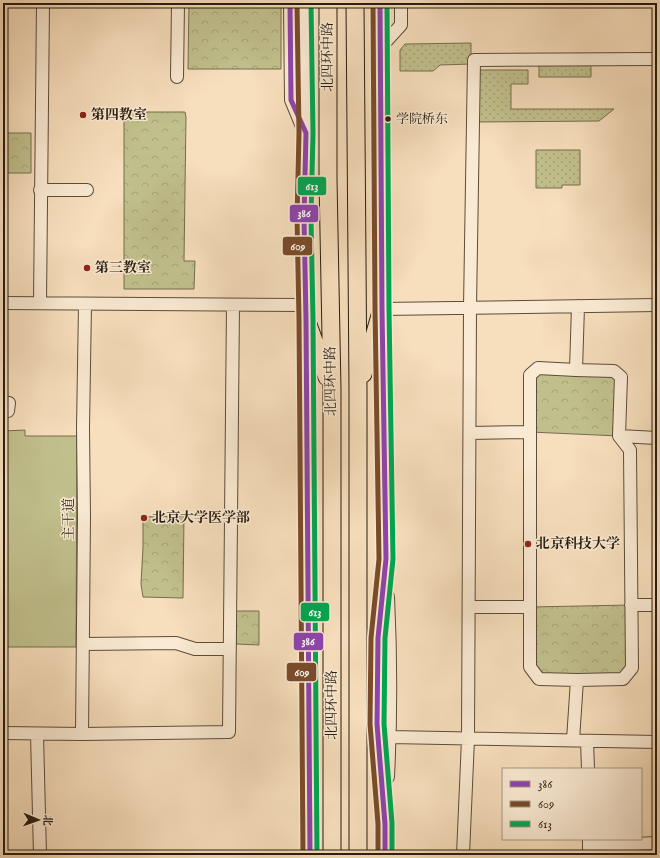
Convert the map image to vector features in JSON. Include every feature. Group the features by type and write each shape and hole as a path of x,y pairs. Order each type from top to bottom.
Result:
{"highway":[{"name":"北四环中路","path":"328,3 328,179 332,390 332,855"},
{"name":"北四环中路","path":"355,3 358,391 358,855"},
{"path":"358,391 382,309"},
{"path":"306,312 332,390"}],"street":[{"path":"40,303 43,3"},
{"path":"177,77 178,3"},
{"path":"290,3 291,100 306,133"},
{"name":"北四环中路","path":"304,3 306,133 304,218 310,855"},
{"path":"380,3 382,309 386,559 390,636 390,737 385,824 385,855"},
{"path":"380,48 402,25 401,3"},
{"path":"463,855 468,739 470,307 474,60 657,58"},
{"path":"40,190 87,190"},
{"path":"3,303 233,305 306,312"},
{"name":"主干道","path":"82,734 85,304"},
{"path":"3,733 82,734 229,732 233,305"},
{"path":"382,309 657,305"},
{"path":"576,370 578,306"},
{"path":"538,368 576,370 614,371 621,377 619,436 630,450 632,668 623,679 539,679 530,667 530,375 538,368"},
{"path":"470,433 530,432"},
{"path":"619,436 657,438"},
{"path":"385,824 377,716 378,638 386,559"},
{"path":"631,606 657,605"},
{"path":"469,607 530,607"},
{"path":"83,644 176,643 195,648 230,649"},
{"path":"573,740 577,680"},
{"path":"37,734 40,855"},
{"path":"390,737 657,742"},
{"path":"587,741 588,768"},
{"path":"589,846 633,849 657,843"}],"green space":[{"path":"189,3 281,3 281,69 188,69"},
{"path":"471,43 471,64 440,65 433,71 400,71 400,50 405,44"},
{"path":"539,65 591,65 591,77 539,77"},
{"path":"477,70 528,70 528,84 511,84 511,109 614,109 599,121 478,122"},
{"path":"128,112 185,112 184,261 195,261 194,289 124,289 124,117"},
{"path":"3,133 31,133 31,173 3,173"},
{"path":"536,150 580,150 580,185 562,185 562,188 536,188"},
{"path":"538,368 621,377 619,436 530,432 530,375"},
{"path":"25,430 25,436 77,436 76,647 3,647 3,431"},
{"path":"184,516 183,598 143,597 141,584 143,517"},
{"path":"631,605 632,668 623,679 539,679 530,667 530,607"},
{"path":"236,611 259,611 259,645 236,644"}],"transit line":[{"name":"386","path":"290,3 291,100 306,133 304,218 310,855"},
{"name":"609","path":"297,3 299,133 297,218 303,855"},
{"name":"613","path":"311,3 313,133 311,218 317,855"},
{"name":"609","path":"373,3 375,309 379,559 371,638 370,724 378,824 378,855"},
{"name":"386","path":"380,3 382,309 386,559 378,638 377,724 385,824 385,855"},
{"name":"613","path":"387,3 389,309 393,559 385,638 384,724 392,823 392,855"}],"place":[{"name":"第四教室","path":"83,115"},
{"name":"学院桥东","path":"388,119"},
{"name":"第三教室","path":"87,268"},
{"name":"北京大学医学部","path":"144,518"},
{"name":"北京科技大学","path":"528,544"}]}
